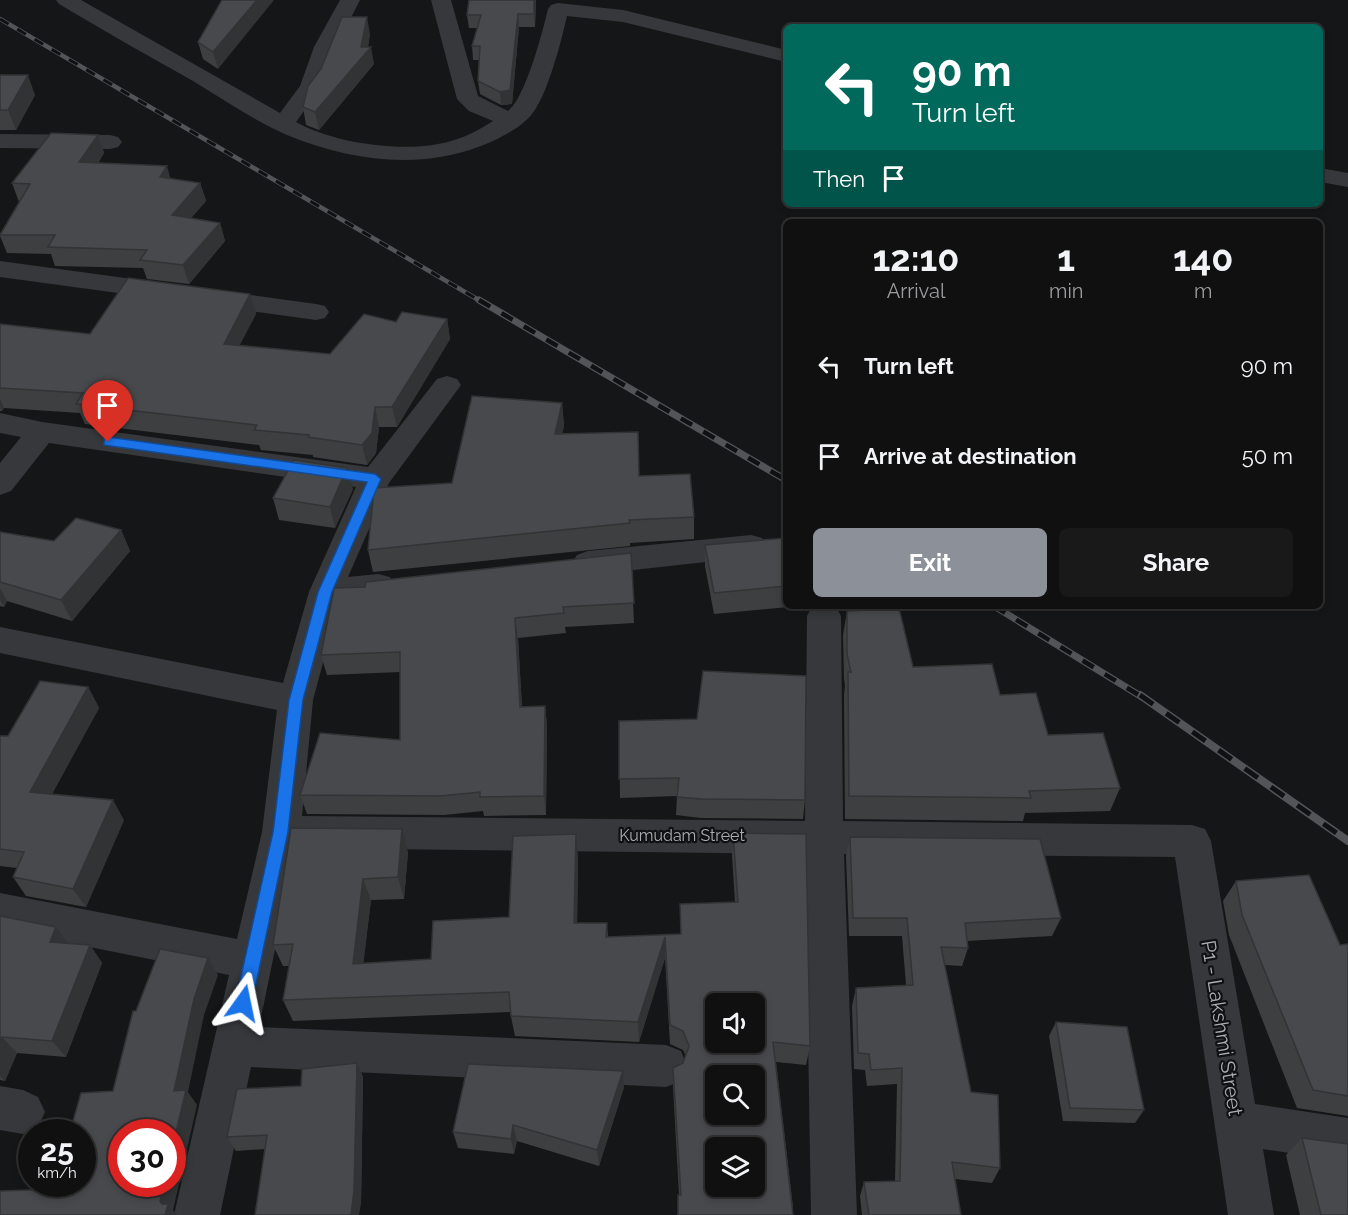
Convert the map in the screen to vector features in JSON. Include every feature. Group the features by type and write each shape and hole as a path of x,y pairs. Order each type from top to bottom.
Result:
{"street":[{"path":"66,0 283,123 326,142 364,150 403,154 455,148 496,130 524,110 551,43 560,5 623,16 783,55"},
{"path":"283,123 302,101 311,86 325,47 350,0"},
{"path":"441,0 468,99 477,106 510,120"},
{"path":"0,141 110,142"},
{"path":"1323,176 1348,180"},
{"path":"0,269 316,312"},
{"path":"197,1215 281,832 296,700 325,592 375,479 447,385"},
{"path":"0,423 42,432 375,479"},
{"path":"0,484 42,432"},
{"path":"563,566 774,544"},
{"path":"325,592 410,582"},
{"path":"824,616 824,836 834,1215"},
{"path":"0,640 296,700"},
{"name":"Kumudam Street","path":"281,832 1192,841"},
{"name":"P1 - Lakshmi Street","path":"1192,841 1251,1215"},
{"path":"0,911 252,961"},
{"path":"234,1046 666,1066"},
{"path":"1238,1123 1348,1140"}],"building":[{"path":"222,0 257,0 213,52 198,42"},
{"path":"469,0 534,0 534,14 518,14 510,90 500,92 478,81 480,46 472,46 481,15 467,15"},
{"path":"342,17 367,17 361,47 371,47 315,112 303,107 308,86 321,69"},
{"path":"0,75 28,75 8,110 0,110"},
{"path":"51,133 98,135 79,162 167,166 160,177 200,183 172,215 220,223 183,265 140,260 147,250 48,247 55,235 0,235 30,184 12,183"},
{"path":"128,278 250,294 224,344 330,354 364,314 396,322 402,312 447,319 392,407 375,407 372,433 362,445 308,437 309,435 254,430 257,425 76,404 83,393 0,388 0,324 90,334"},
{"path":"472,396 562,403 555,434 638,432 639,476 690,474 694,517 629,520 630,523 368,550 374,488 452,483"},
{"path":"294,460 347,468 330,507 273,498"},
{"path":"76,518 121,530 61,600 0,582 0,532 54,541"},
{"path":"783,538 783,586 714,593 705,545"},
{"path":"631,553 634,603 563,607 564,613 515,618 520,707 545,706 544,796 480,797 480,792 440,796 300,795 320,733 400,740 400,652 321,655 334,588 365,587 366,582"},
{"path":"899,609 913,667 992,664 1000,695 1036,693 1048,735 1103,733 1120,788 1029,791 1031,798 849,796 848,672 851,672 847,654 847,611"},
{"path":"703,671 806,676 805,800 677,797 679,778 619,779 619,721 697,719"},
{"path":"40,681 88,687 30,792 113,800 73,889 13,877 24,852 0,849 0,736 8,736"},
{"path":"291,828 402,829 398,877 363,879 353,964 431,959 433,921 509,917 513,836 576,834 574,923 607,923 606,937 681,934 680,904 738,902 733,833 806,834 810,1046 773,1042 793,1215 678,1215 678,1195 681,1195 673,1068 683,1063 689,1046 683,1031 670,1025 665,937 638,1022 511,1016 509,992 283,1000 293,944 273,945"},
{"path":"850,837 1040,839 1061,918 965,923 968,948 941,947 971,1092 998,1095 1000,1168 952,1162 961,1215 869,1215 864,1182 900,1181 902,1068 871,1070 869,1054 858,1053 856,988 913,985 907,918 853,918"},
{"path":"1309,875 1340,945 1348,944 1348,1096 1313,1090 1242,915 1236,881"},
{"path":"0,916 56,927 50,942 90,945 52,1041 2,1037 0,1041"},
{"path":"160,949 208,958 194,999 174,1091 186,1090 179,1119 108,1119 108,1197 161,1197 162,1204 168,1204 165,1215 0,1215 0,1191 18,1190 18,1197 96,1197 96,1119 74,1119 81,1093 113,1091 133,1011 136,1011"},
{"path":"1056,1022 1127,1027 1144,1110 1070,1108"},
{"path":"357,1063 354,1191 351,1215 255,1215 267,1135 227,1137 237,1089 301,1086 302,1069"},
{"path":"468,1064 623,1071 597,1150 513,1125 511,1139 453,1132"},
{"path":"1302,1138 1348,1144 1348,1215 1321,1215"}],"railway":[{"path":"0,19 482,302"},
{"path":"479,300 783,478"},
{"path":"999,609 1142,697"},
{"path":"1140,695 1348,841"}],"route":[{"path":"108,442 375,479 325,592 296,700 281,832 243,1003"}]}
